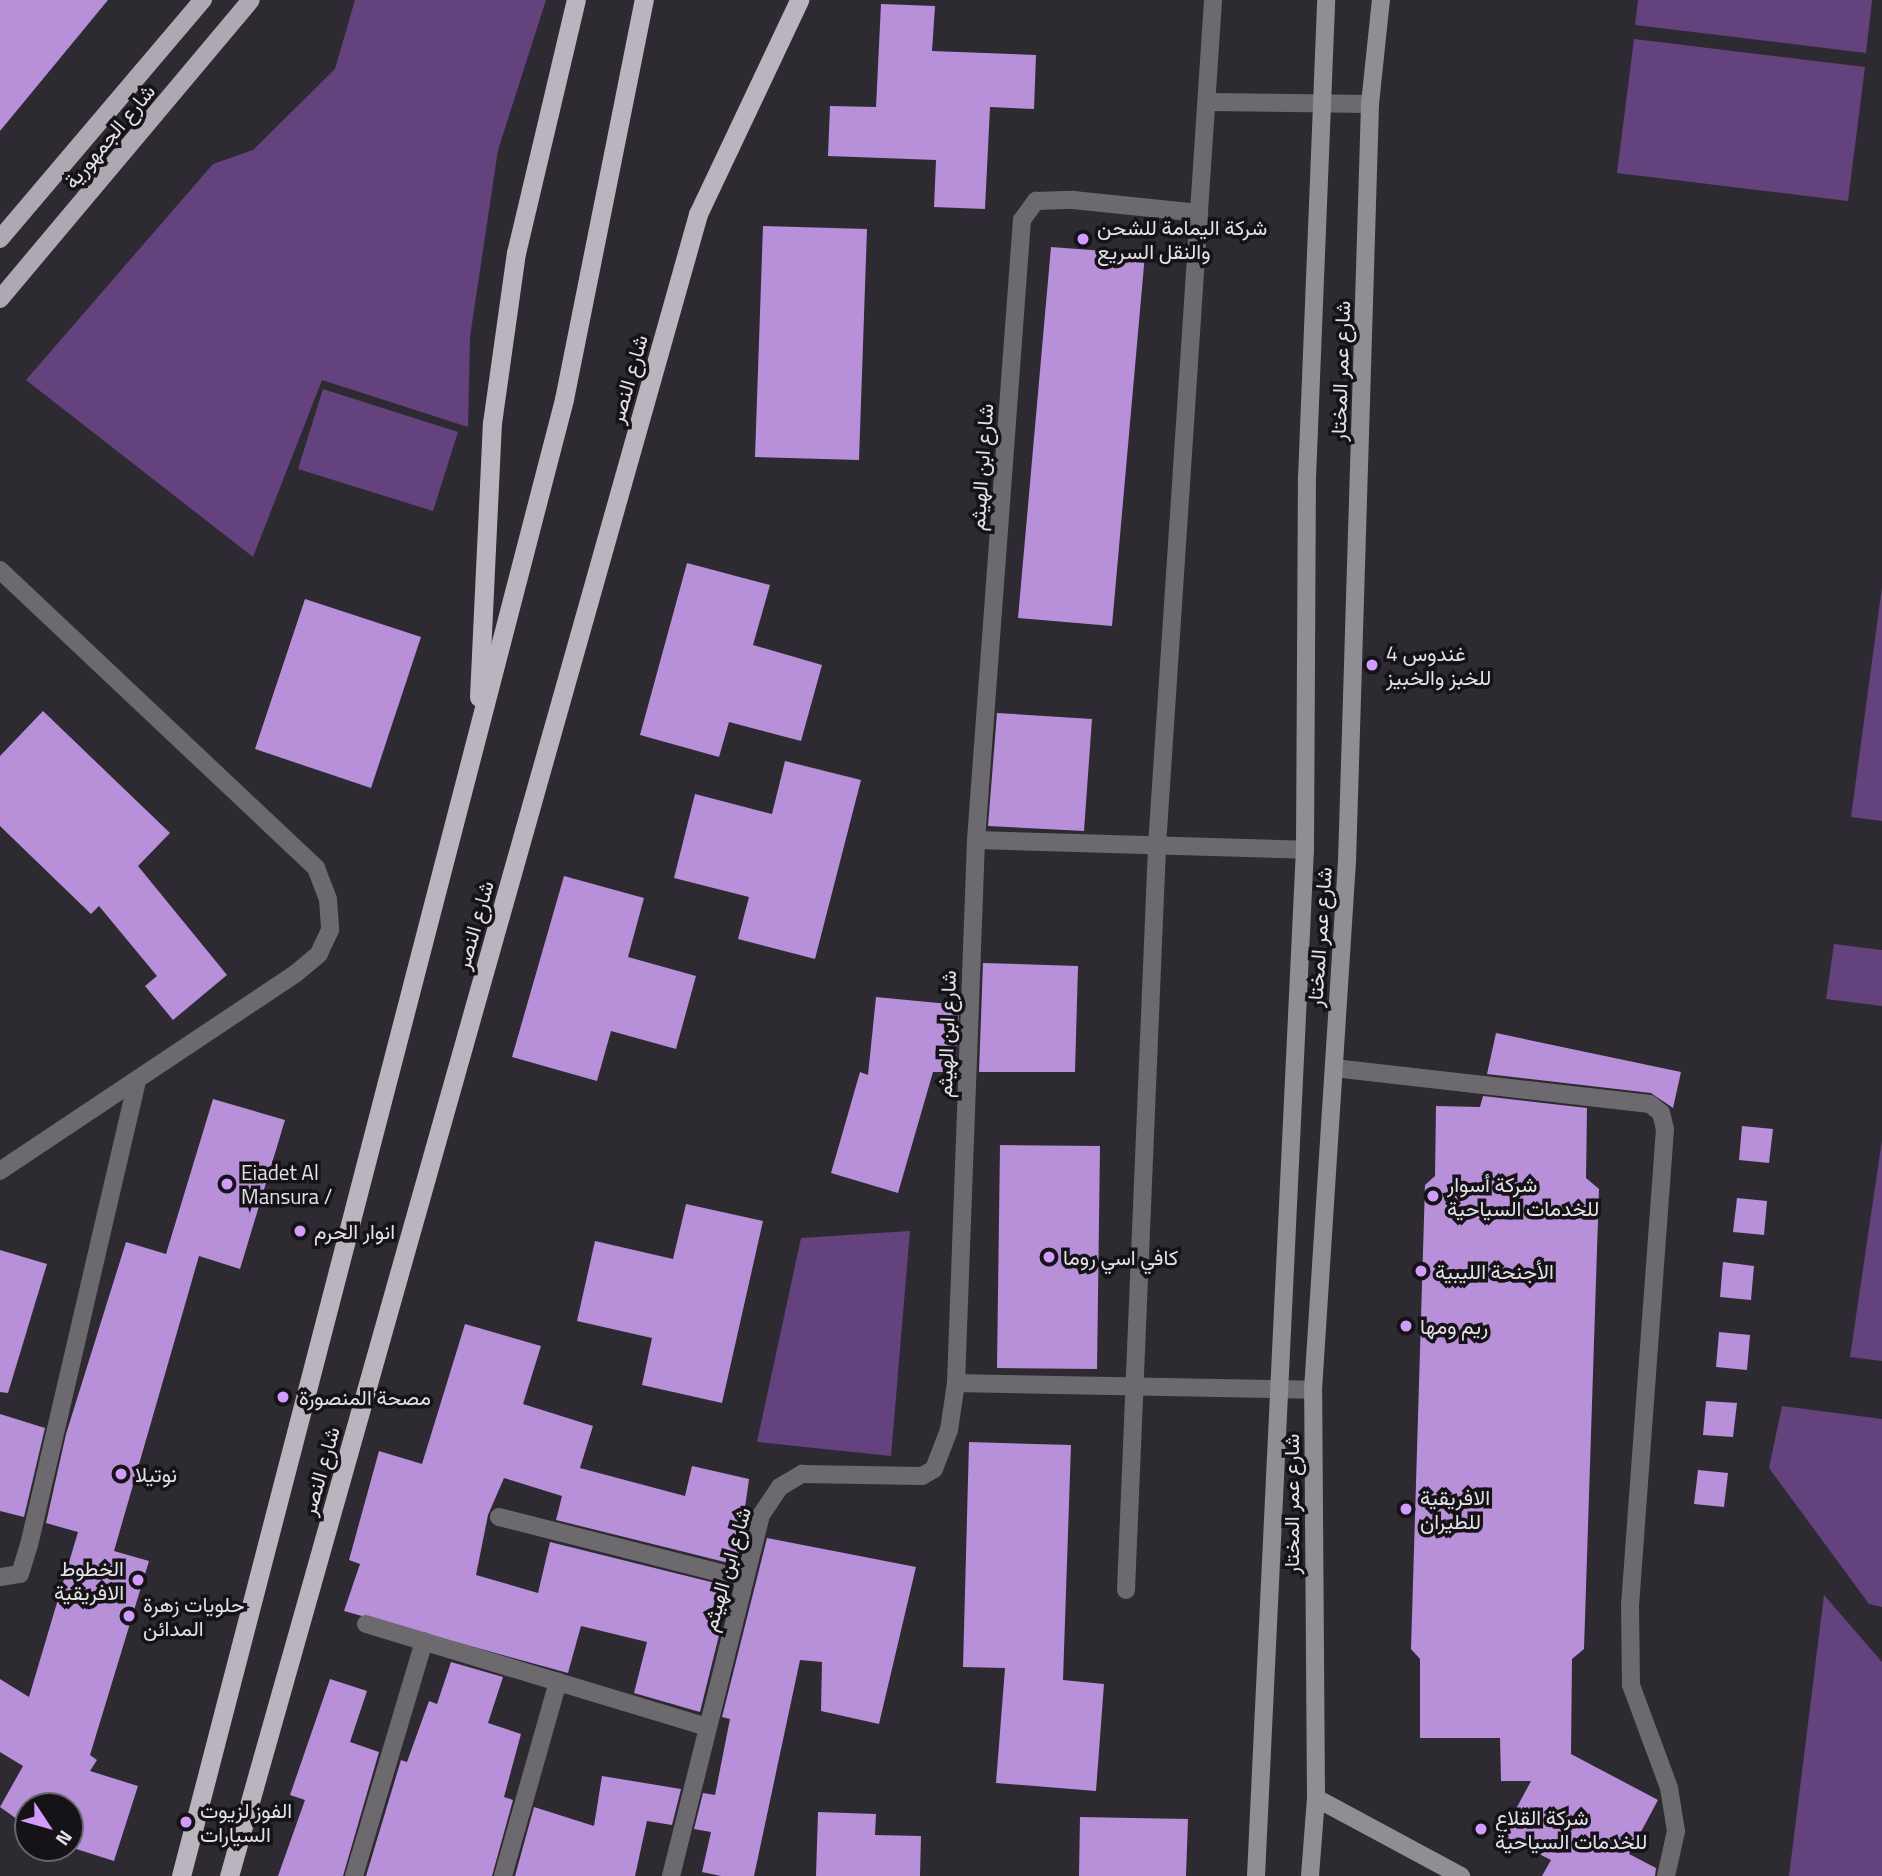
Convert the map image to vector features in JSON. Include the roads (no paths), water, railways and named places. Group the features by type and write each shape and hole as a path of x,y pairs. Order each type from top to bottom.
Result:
{"highway":[{"path":"477,735 492,423 516,253 576,0"},
{"name":"شارع النصر","path":"181,1876 564,399 644,0"},
{"name":"شارع النصر","path":"229,1876 698,214 799,0"}],"main road":[{"name":"شارع الجمهورية","path":"0,239 203,0"},
{"name":"شارع الجمهورية","path":"0,299 251,0"},
{"name":"شارع عمر المختار","path":"1256,1876 1275,1391 1305,850 1317,104 1326,0"},
{"name":"شارع عمر المختار","path":"1310,1876 1315,1798 1313,1390 1347,862 1370,104 1381,0"},
{"path":"1315,1798 1461,1876"}],"street":[{"path":"1126,1590 1139,1389 1157,846 1213,0"},
{"path":"1207,102 1370,104"},
{"name":"شارع ابن الهيثم","path":"671,1876 761,1515 780,1487 802,1474 908,1477 934,1469 945,1448 956,1383 976,840 1023,220 1036,201 1063,200 1199,213"},
{"path":"0,570 316,869 328,899 330,930 319,954 137,1081 0,1171"},
{"path":"976,840 1305,850"},
{"path":"1334,1068 1650,1104 1661,1113 1665,1129 1630,1617 1631,1685 1663,1771 1676,1831 1666,1876"},
{"path":"0,1577 20,1574 29,1545 137,1081"},
{"path":"956,1383 1139,1389 1313,1390"},
{"path":"499,1517 744,1579"},
{"path":"366,1624 707,1727"},
{"path":"354,1876 424,1641"},
{"path":"503,1876 558,1682"}],"place":[{"name":"شركة اليمامة للشحن والنقل السريع","path":"1083,239"},
{"name":"غندوس 4 للخبز والخبيز","path":"1372,665"},
{"name":"Eiadet Al Mansura /","path":"227,1184"},
{"name":"شركة أسوار للخدمات السياحية","path":"1433,1196"},
{"name":"انوار الحرم","path":"300,1231"},
{"name":"كافي اسي روما","path":"1049,1257"},
{"name":"الأجنحة الليبية","path":"1421,1271"},
{"name":"ريم ومها","path":"1406,1326"},
{"name":"مصحة المنصورة","path":"283,1397"},
{"name":"نوتيلا","path":"121,1474"},
{"name":"الافريقية للطيران","path":"1406,1509"},
{"name":"الخطوط الافريقية","path":"138,1580"},
{"name":"حلويات زهرة المدائن","path":"129,1616"},
{"name":"الفوز لزيوت السيارات","path":"186,1822"},
{"name":"شركة القلاع للخدمات السياحية","path":"1481,1829"}]}
